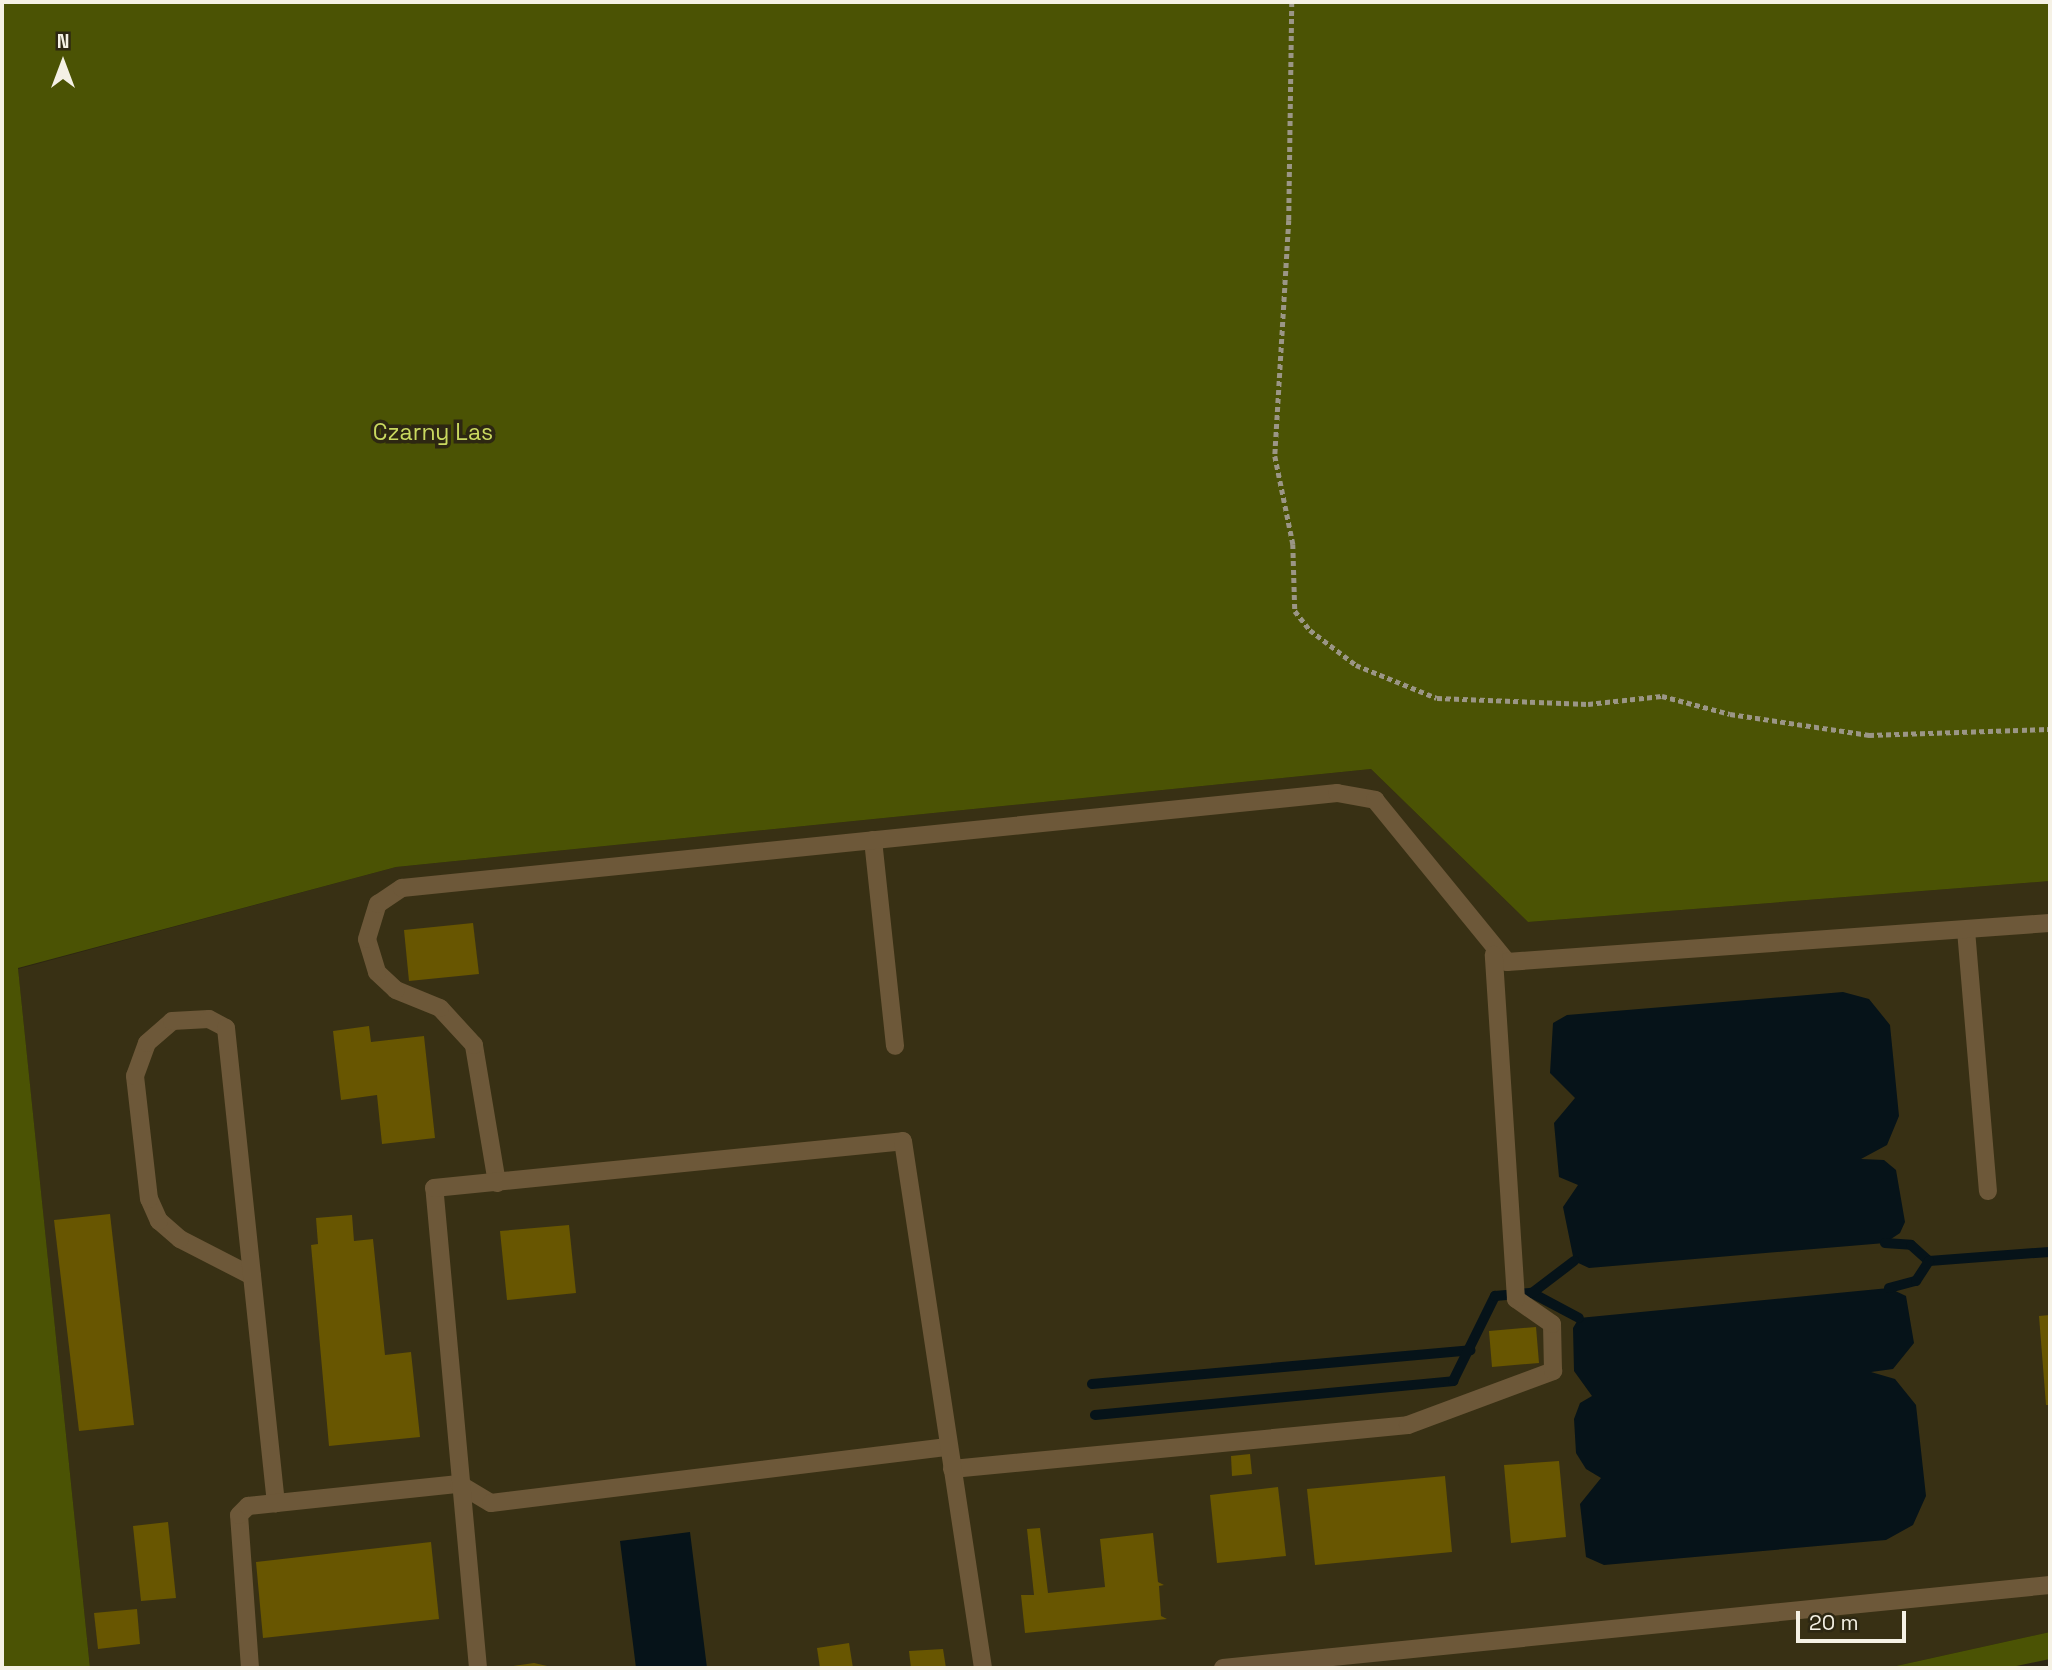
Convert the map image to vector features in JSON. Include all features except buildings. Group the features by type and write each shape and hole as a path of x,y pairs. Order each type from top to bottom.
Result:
{"lane":[{"path":"496,1183 474,1045 440,1007 396,990 377,972 367,939 378,904 402,888 1337,793 1375,800 1494,955 1507,962 2050,923"},
{"path":"873,840 895,1046"},
{"path":"1966,930 1988,1191"},
{"path":"952,1469 1436,1419 1473,1395 1541,1381 1553,1371 1552,1324 1516,1294 1494,955"},
{"path":"252,1276 180,1239 159,1221 149,1199 135,1076 147,1043 172,1021 209,1019 226,1028 276,1503"},
{"path":"478,1668 459,1484 434,1188 903,1142 983,1668"},
{"path":"250,1668 240,1515 248,1506 459,1484 491,1503 948,1447"},
{"path":"1223,1668 2050,1585"}],"path":[{"path":"1292,2 1289,220 1275,456 1293,544 1295,611 1310,630 1356,665 1437,698 1588,704 1662,696 1730,714 1869,735 2050,729"}],"shaded area":[{"path":"1371,769 1528,922 2050,881 2050,1632 1887,1668 90,1668 18,969 396,867"},
{"path":"1843,992 1869,999 1890,1025 1899,1116 1887,1145 1861,1159 1884,1160 1896,1170 1905,1222 1900,1233 1885,1243 1589,1268 1574,1261 1563,1207 1578,1185 1559,1177 1554,1123 1575,1098 1550,1073 1553,1023 1567,1015"},
{"path":"1889,1288 1906,1296 1914,1343 1893,1369 1871,1372 1895,1379 1916,1405 1926,1496 1913,1525 1886,1540 1604,1565 1586,1557 1580,1504 1601,1478 1586,1469 1576,1453 1574,1419 1580,1403 1592,1396 1574,1371 1573,1328 1579,1318"},
{"path":"690,1532 707,1668 636,1668 620,1541"}],"green space":[{"name":"Czarny Las","path":"2,2 2050,2 2050,881 1528,922 1371,769 396,867 18,968 90,1668 2,1668"},
{"path":"2050,1632 2050,1659 2007,1668 1887,1668"}],"waterway":[{"path":"1885,1243 1911,1245 1929,1261 2050,1252"},
{"path":"1095,1415 1453,1381 1495,1296 1532,1293 1574,1261"},
{"path":"1889,1288 1916,1281 1929,1261"},
{"path":"1532,1293 1579,1318"},
{"path":"1092,1384 1470,1350"}]}
